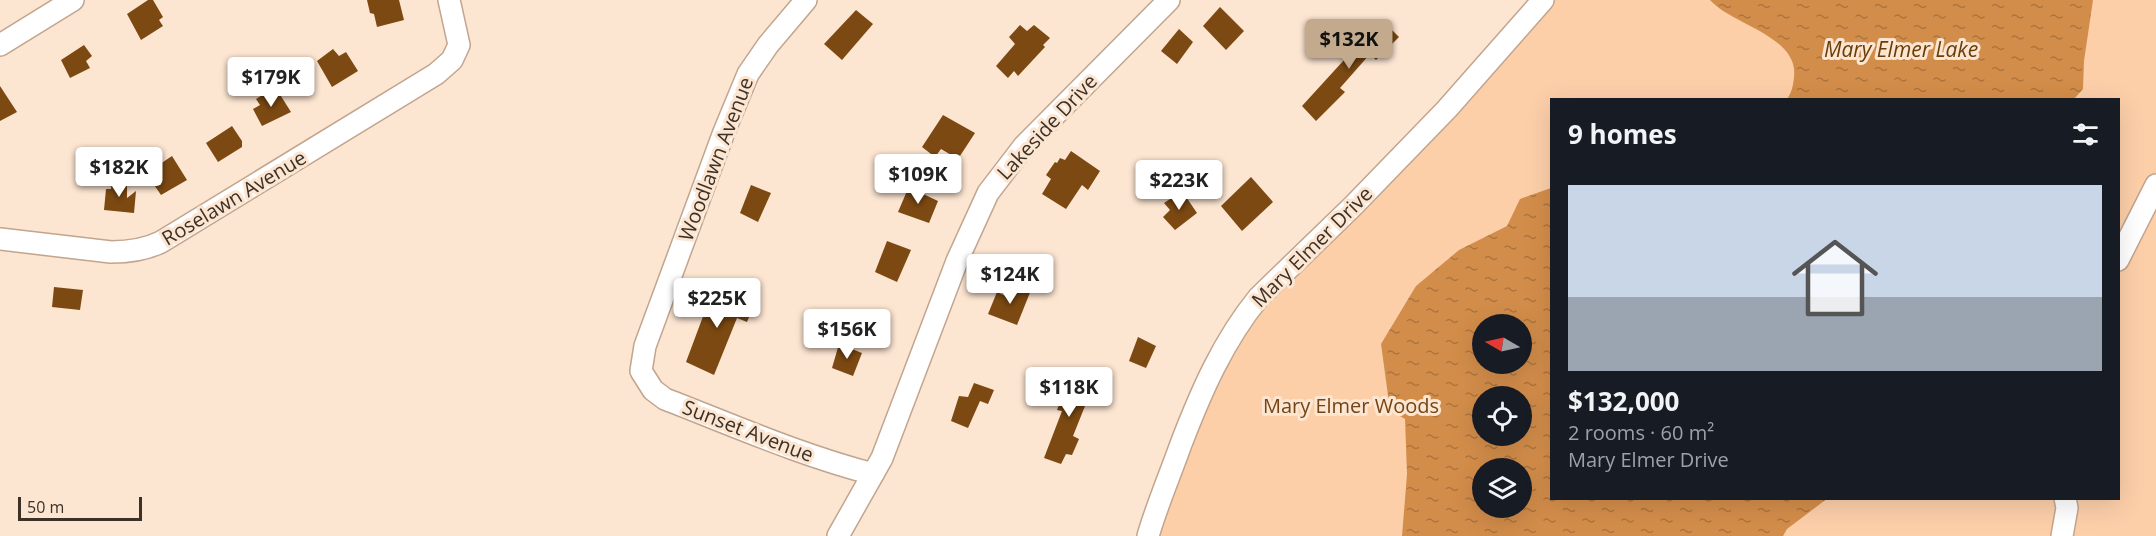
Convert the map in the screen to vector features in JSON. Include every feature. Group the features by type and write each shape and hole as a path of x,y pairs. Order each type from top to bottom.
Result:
{"street":[{"path":"0,45 73,0"},
{"name":"Roselawn Avenue","path":"0,239 111,252 147,249 186,228 436,74 452,60 459,45 449,0"},
{"name":"Woodlawn Avenue","path":"641,366 645,346 724,132 748,74 768,45 806,0"},
{"name":"Lakeside Drive","path":"837,536 882,458 957,261 988,193 1024,146 1169,0"},
{"name":"Mary Elmer Drive","path":"1148,536 1191,416 1210,373 1246,313 1259,297 1353,206 1447,109 1543,0"},
{"path":"2120,256 2156,185"},
{"name":"Sunset Avenue","path":"641,366 647,382 665,399 783,447 873,474"},
{"path":"2062,536 2067,508 2065,500"}],"green space":[{"name":"Mary Elmer Woods","path":"1550,0 2156,0 2156,536 1156,536 1217,377 1248,324"}],"water":[{"name":"Mary Elmer Lake","path":"1710,0 2093,0 2084,61 2083,89 2075,98 1788,98 1794,77 1793,63 1786,51 1762,32 1720,9"},
{"path":"1550,188 1550,500 1825,500 1787,529 1783,536 1402,536 1407,474 1405,419 1390,410 1381,344 1416,286 1459,250 1507,226 1520,199"}],"building":[{"path":"148,0 153,0 163,17 159,20 163,26 141,40 127,14"},
{"path":"367,0 399,0 404,20 377,27"},
{"path":"1220,7 1244,31 1226,50 1203,26"},
{"path":"856,10 873,24 842,60 824,44"},
{"path":"1382,20 1399,37 1376,60 1370,54 1340,88 1345,92 1316,121 1302,106 1344,60 1354,44 1359,48"},
{"path":"1020,25 1027,31 1034,25 1050,38 1043,45 1045,47 1018,76 1014,71 1008,78 996,66 1015,44 1009,37"},
{"path":"1179,29 1193,42 1177,64 1161,51"},
{"path":"84,45 92,56 86,61 90,68 70,78 61,60"},
{"path":"333,49 339,56 346,52 358,71 332,87 317,61"},
{"path":"0,86 17,112 0,121"},
{"path":"272,89 275,95 279,93 291,112 262,126 253,109 260,105 256,99"},
{"path":"943,115 975,133 958,159 941,149 935,157 922,147"},
{"path":"232,126 242,141 242,147 218,162 206,143"},
{"path":"1071,151 1100,171 1088,190 1082,185 1066,209 1042,194 1051,179 1046,175 1055,162 1057,163 1060,158 1065,160"},
{"path":"172,156 187,180 161,195 150,179 157,173 154,168"},
{"path":"1251,177 1273,202 1242,231 1221,206"},
{"path":"112,180 127,182 127,198 136,191 134,213 104,210 106,189 111,189"},
{"path":"910,184 922,189 921,193 938,201 929,223 898,212"},
{"path":"751,185 771,193 758,222 740,213"},
{"path":"1182,191 1197,213 1175,230 1163,217 1170,210 1164,203"},
{"path":"887,241 911,250 897,282 875,272"},
{"path":"1012,284 1031,290 1017,325 988,314 997,292 1008,297"},
{"path":"54,287 83,290 80,310 52,307"},
{"path":"714,287 754,305 747,322 737,318 714,375 686,362"},
{"path":"1138,337 1156,346 1146,368 1129,361"},
{"path":"839,344 862,353 853,376 832,368"},
{"path":"1072,372 1095,381 1073,436 1079,439 1072,455 1066,454 1061,464 1044,458 1062,411 1057,410"},
{"path":"974,383 994,390 988,404 980,401 968,428 951,421 959,396 968,397"}]}
